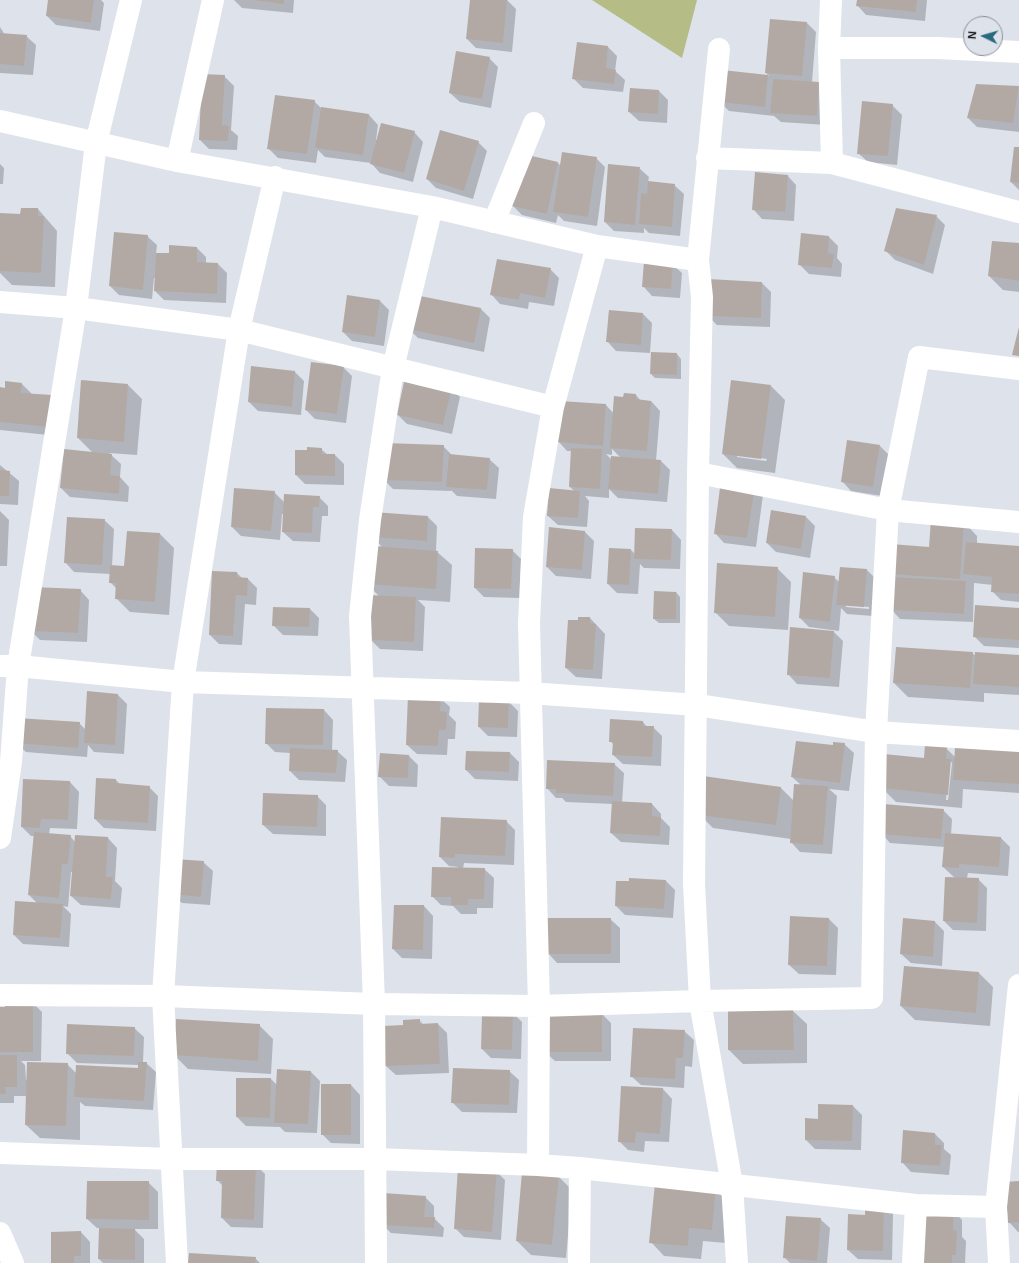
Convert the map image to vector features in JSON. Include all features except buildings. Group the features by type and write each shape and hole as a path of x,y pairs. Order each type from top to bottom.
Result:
{"street":[{"path":"0,838 11,762 9,666 76,308 96,143 131,0"},
{"path":"177,160 213,0"},
{"path":"831,0 829,48 832,163"},
{"path":"829,48 937,48 1019,52"},
{"path":"720,49 707,158 698,260 702,297 698,473 694,884 700,1001 732,1185 737,1263"},
{"path":"0,121 177,160 432,207 597,246 698,260"},
{"path":"494,222 534,123"},
{"path":"707,158 832,163 1019,212"},
{"path":"177,1263 163,996 183,682 239,330 275,177"},
{"path":"376,1263 374,1004 364,686 360,616 370,520 393,368 432,207"},
{"path":"538,1165 539,1006 529,624 534,517 553,407 597,246"},
{"path":"0,302 76,308 239,330 553,407"},
{"path":"0,995 163,996 374,1004 539,1006 872,998 876,732 888,510 919,357 1019,369"},
{"path":"698,473 888,510 1019,522"},
{"path":"9,666 183,682 364,686 530,693 696,705 876,732 1019,741"},
{"path":"999,1263 996,1207 1011,1160 1019,984"},
{"path":"0,1153 172,1159 375,1159 538,1165 580,1168 916,1205 996,1207"},
{"path":"579,1263 580,1168"},
{"path":"913,1263 916,1205"},
{"path":"0,1233 13,1263"}],"green space":[{"path":"592,0 697,0 682,58"}]}
